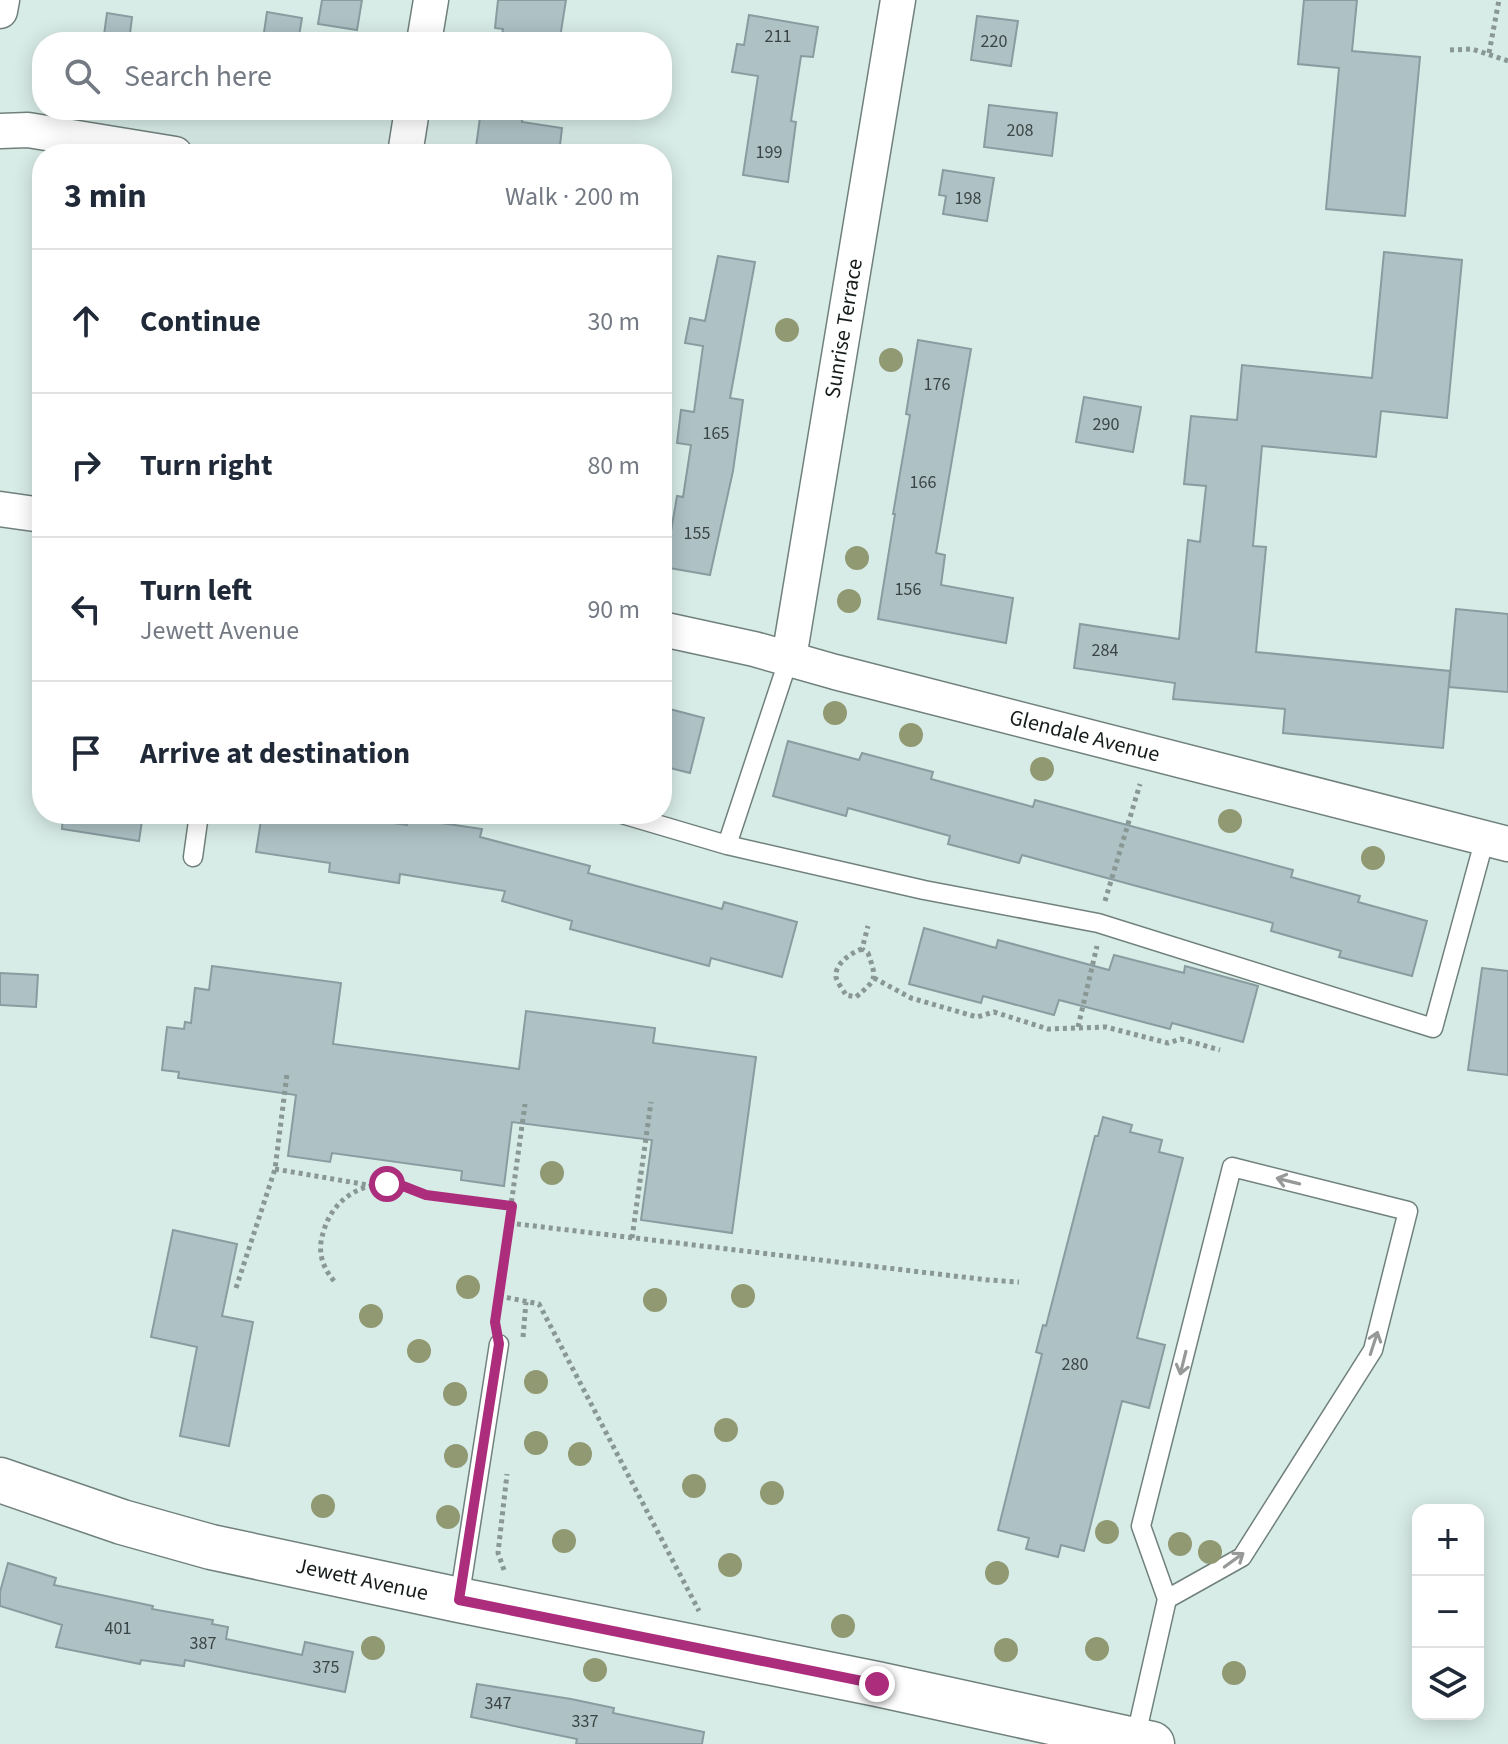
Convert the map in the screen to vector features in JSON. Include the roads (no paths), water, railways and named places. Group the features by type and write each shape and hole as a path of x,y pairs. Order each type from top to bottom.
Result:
{"main road":[{"name":"Jewett Avenue","path":"0,1480 122,1522 211,1547 1143,1742"}],"street":[{"path":"0,11 2,0"},
{"path":"426,32 431,0"},
{"name":"Sunrise Terrace","path":"789,658 898,0"},
{"path":"407,144 410,120"},
{"path":"0,131 28,130 114,144"},
{"path":"0,509 32,514"},
{"name":"Glendale Avenue","path":"672,631 789,658 1497,841"}],"lane":[{"path":"727,845 789,658"},
{"path":"193,857 198,824"},
{"path":"656,824 727,845 924,890 1098,923 1433,1028 1497,841"},
{"path":"1143,1742 1167,1599 1141,1526 1232,1167 1408,1211 1373,1350 1242,1557 1167,1599"},
{"path":"459,1600 499,1344"}]}
